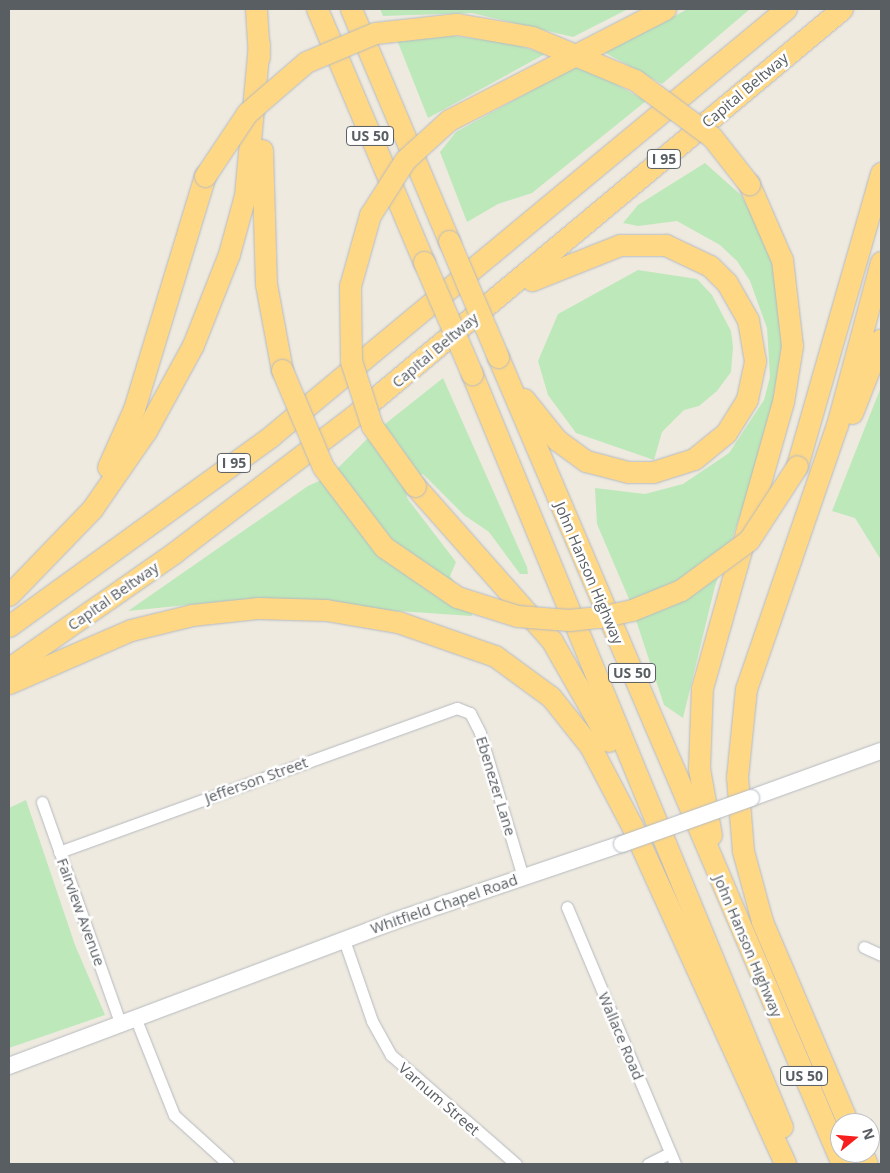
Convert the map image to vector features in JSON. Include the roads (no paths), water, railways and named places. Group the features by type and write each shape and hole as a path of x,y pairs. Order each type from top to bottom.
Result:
{"highway":[{"path":"256,9 259,44 266,276 282,370 323,467 384,547 457,597 517,616 570,620 599,617 632,610 681,590 749,540 797,466 881,173"},
{"name":"US 50","path":"317,9 472,374 798,1164"},
{"name":"John Hanson Highway","path":"351,9 842,1164"},
{"path":"664,9 449,120 405,160 370,215 350,286 351,361 372,426 415,486 530,615 570,669 706,942"},
{"name":"I 95","path":"9,626 270,436 786,9"},
{"name":"Capital Beltway","path":"9,668 242,502 485,309 842,9"},
{"path":"12,592 84,506 122,440 205,176 247,113 306,62 375,33 456,24 532,37 635,80 712,137 749,184 782,260 792,346 783,402 707,662 699,714 699,768 718,859 766,988"},
{"path":"12,592 67,539 112,483 192,345 229,254 245,196 259,44"},
{"path":"485,309 546,273 598,251 643,243 666,245 710,266 727,283 748,320 755,361 739,415 712,447 675,467 628,472 586,461 557,440 498,357"},
{"path":"844,1113 762,921 743,851 736,777 741,718 772,610 836,425 881,262"},
{"path":"772,610 881,339"},
{"path":"9,683 131,630 192,615 257,608 326,610 398,622 495,656 550,697 590,746 632,826 785,1164"}],"street":[{"name":"Jefferson Street","path":"59,852 454,708"},
{"name":"Ebenezer Lane","path":"454,708 470,713 478,726 523,877"},
{"name":"Whitfield Chapel Road","path":"9,1066 128,1019 344,940 622,844 881,751"},
{"name":"Fairview Avenue","path":"42,802 59,852 128,1019 174,1115 228,1164"},
{"name":"Wallace Road","path":"567,907 675,1164"},
{"name":"Varnum Street","path":"344,940 372,1021 391,1055 516,1164"},
{"path":"864,947 881,955"},
{"path":"648,1164 670,1153"}]}
